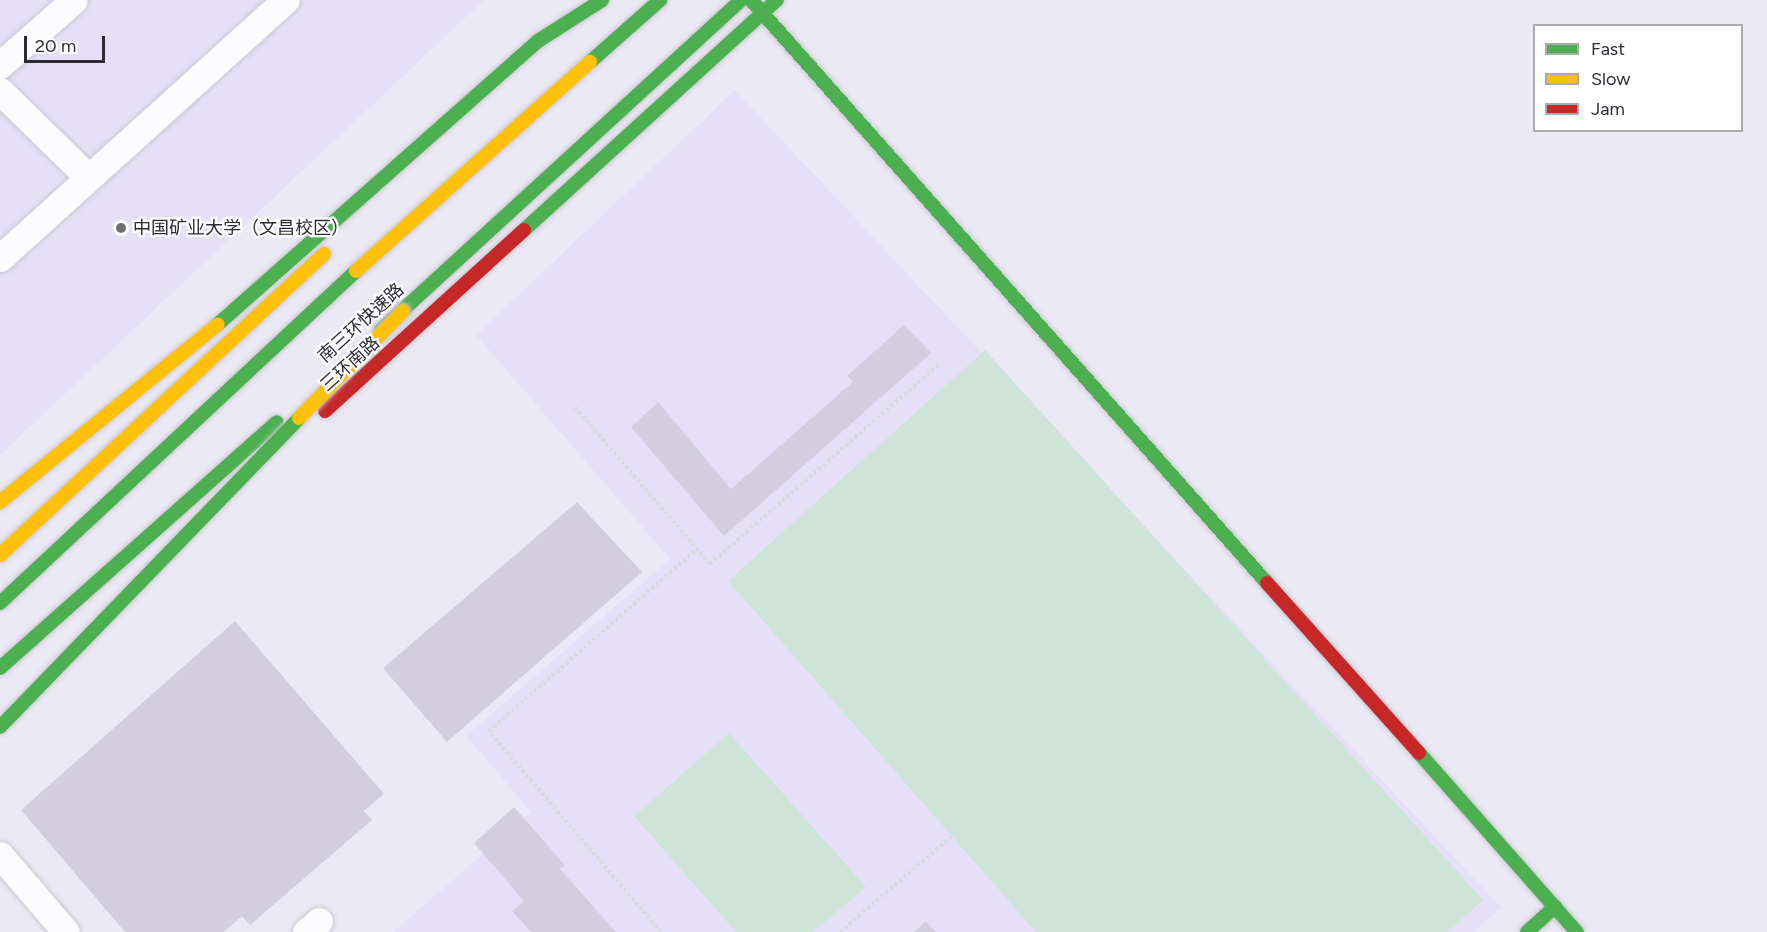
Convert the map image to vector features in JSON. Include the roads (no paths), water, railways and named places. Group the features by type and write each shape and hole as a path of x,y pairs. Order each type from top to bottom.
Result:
{"main road":[{"path":"414,171 600,0"},
{"path":"0,502 264,287 538,41 600,0"},
{"path":"0,603 355,272 660,0"},
{"name":"南三环快速路","path":"0,668 403,310 741,0"},
{"path":"751,0 1577,932"},
{"name":"三环南路","path":"0,707 777,0"},
{"path":"0,555 334,245"},
{"path":"0,727 403,310"},
{"path":"1527,932 1555,907"}],"street":[{"path":"0,65 74,0"},
{"path":"0,258 286,0"},
{"path":"0,91 89,177"},
{"path":"0,855 66,932"}],"place":[{"name":"中国矿业大学（文昌校区）","path":"121,228"}]}
